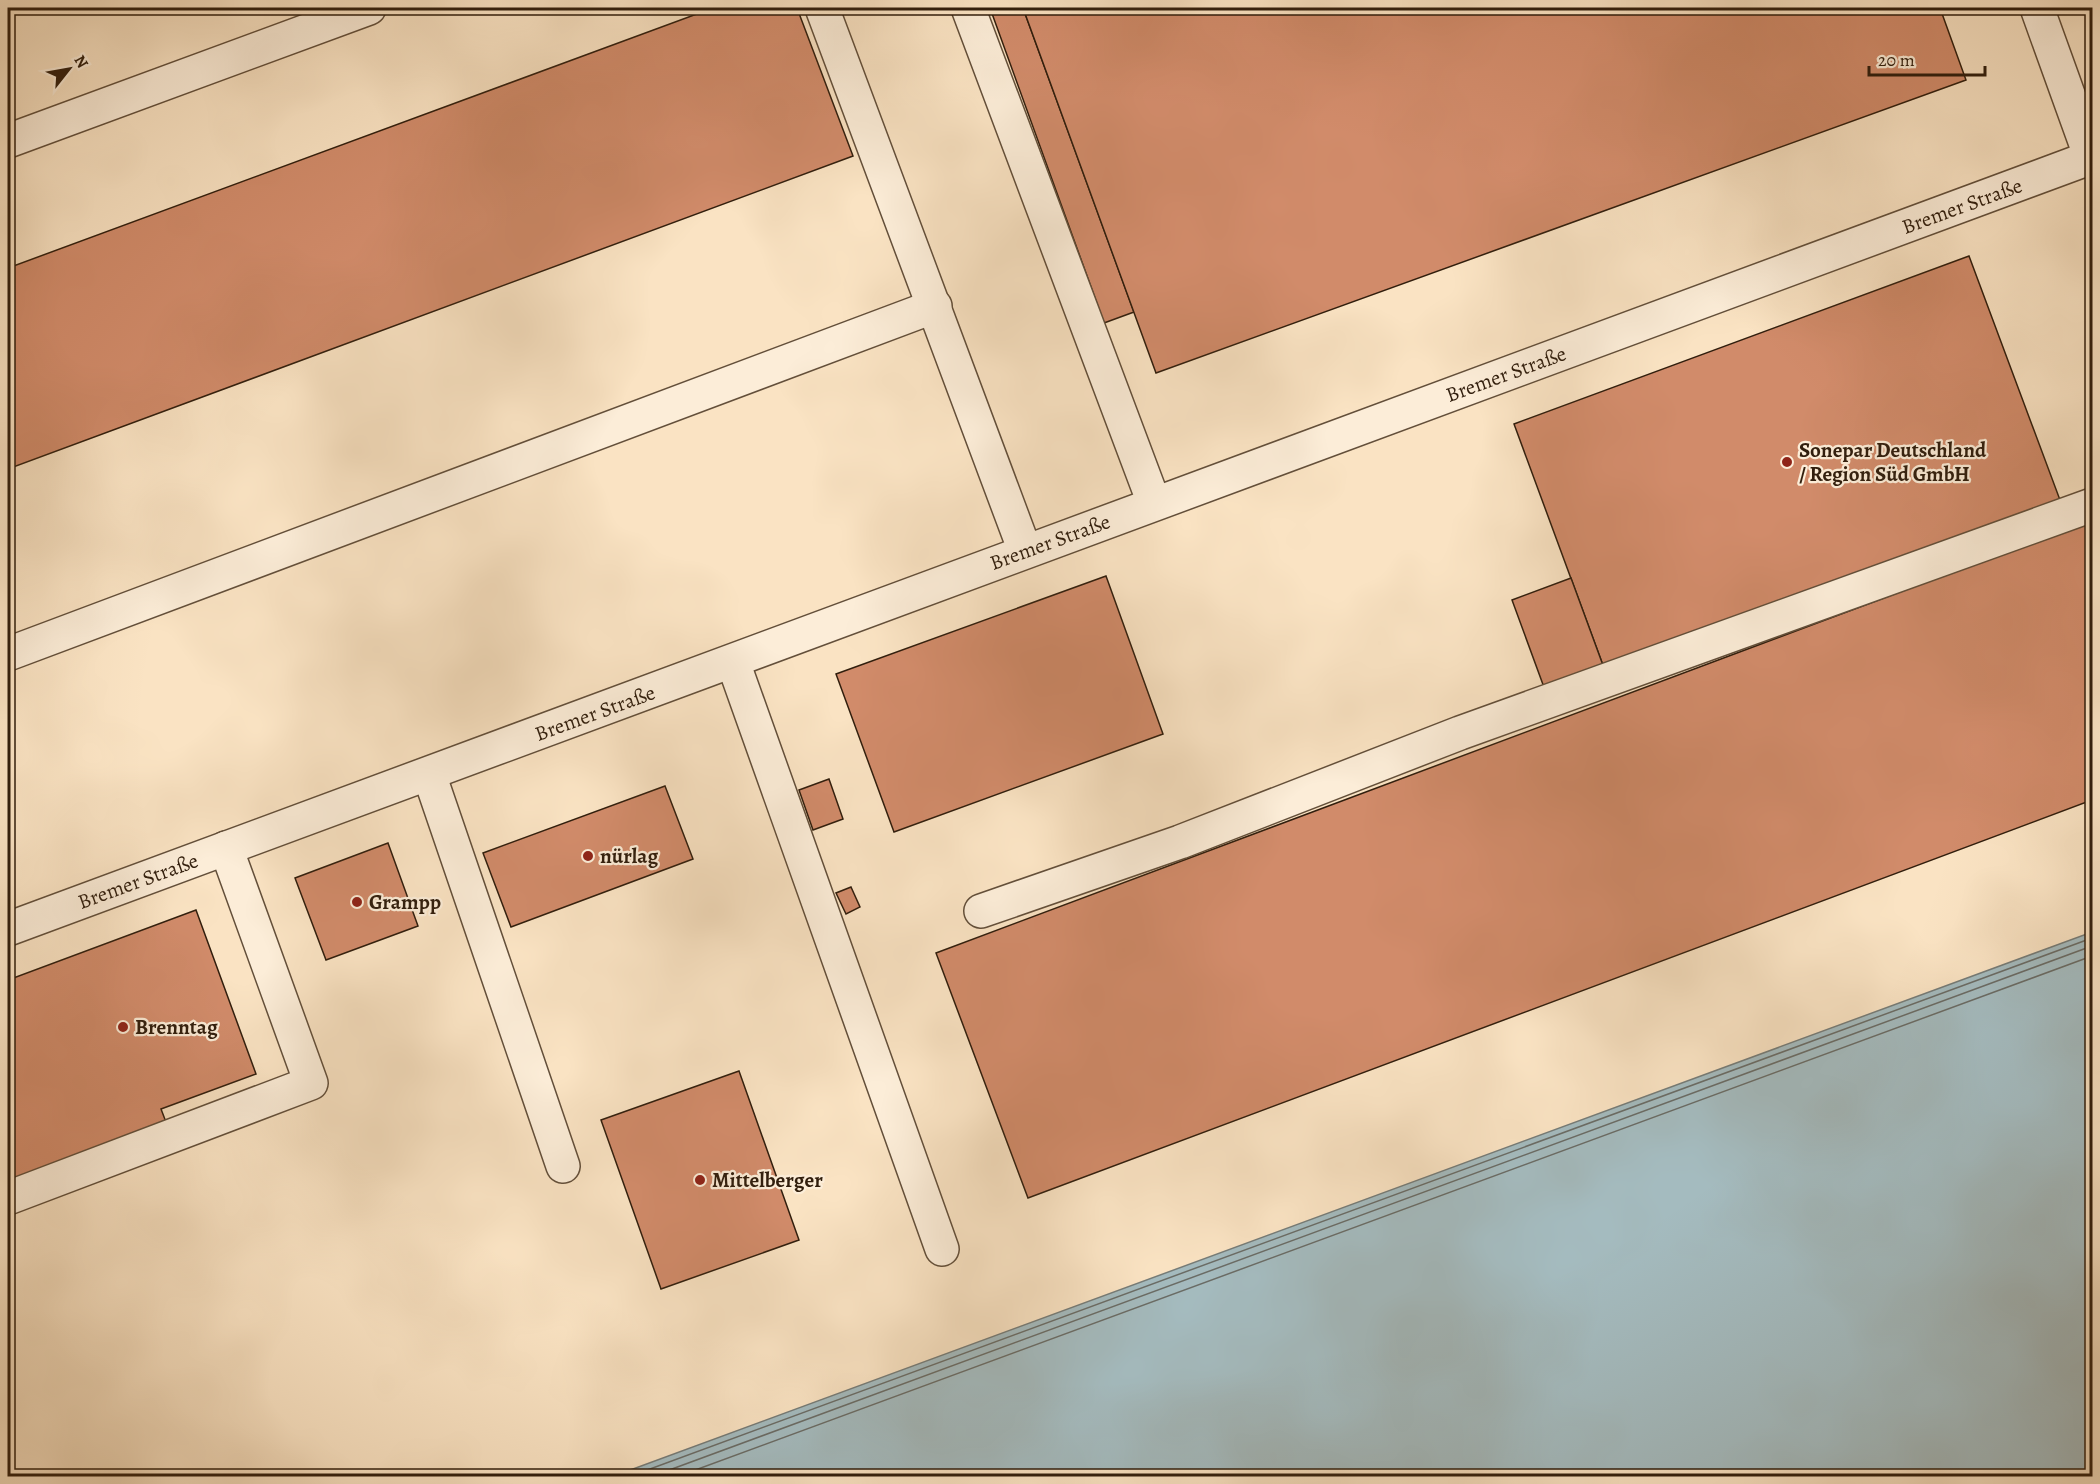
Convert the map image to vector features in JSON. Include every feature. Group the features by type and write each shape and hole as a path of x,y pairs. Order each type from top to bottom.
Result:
{"street":[{"path":"8,141 369,8"},
{"path":"822,8 1025,551"},
{"path":"968,8 1154,503"},
{"path":"2037,8 2092,158"},
{"name":"Bremer Straße","path":"8,929 733,662 1154,503 2092,158"},
{"path":"8,654 935,306"},
{"path":"981,911 1180,842 1460,733 2092,505"},
{"path":"733,662 942,1249"},
{"path":"429,774 563,1166"},
{"path":"8,1198 311,1083 226,848"}],"water":[{"path":"2092,932 2092,1476 614,1476"}],"building":[{"path":"713,8 797,8 853,156 8,469 8,268"},
{"path":"990,8 1023,8 1134,312 1104,323"},
{"path":"1023,8 1940,8 1966,80 1156,373"},
{"name":"Sonepar Deutschland / Region Süd GmbH","path":"1969,256 2060,500 1604,668 1514,424"},
{"path":"2092,520 2092,800 1028,1198 936,953"},
{"path":"1106,576 1163,734 894,832 836,674"},
{"path":"1571,578 1604,668 1545,690 1512,600"},
{"path":"829,779 843,819 813,830 799,790"},
{"name":"nürlag","path":"665,786 693,859 511,927 483,853"},
{"name":"Grampp","path":"388,843 418,926 326,960 295,878"},
{"path":"851,887 860,907 846,914 836,893"},
{"name":"Brenntag","path":"196,910 256,1074 161,1109 169,1130 8,1189 8,980"},
{"name":"Mittelberger","path":"739,1071 799,1240 661,1289 601,1120"}],"place":[{"name":"Sonepar Deutschland / Region Süd GmbH","path":"1787,462"},
{"name":"nürlag","path":"588,856"},
{"name":"Grampp","path":"357,902"},
{"name":"Brenntag","path":"123,1027"},
{"name":"Mittelberger","path":"700,1180"}]}
